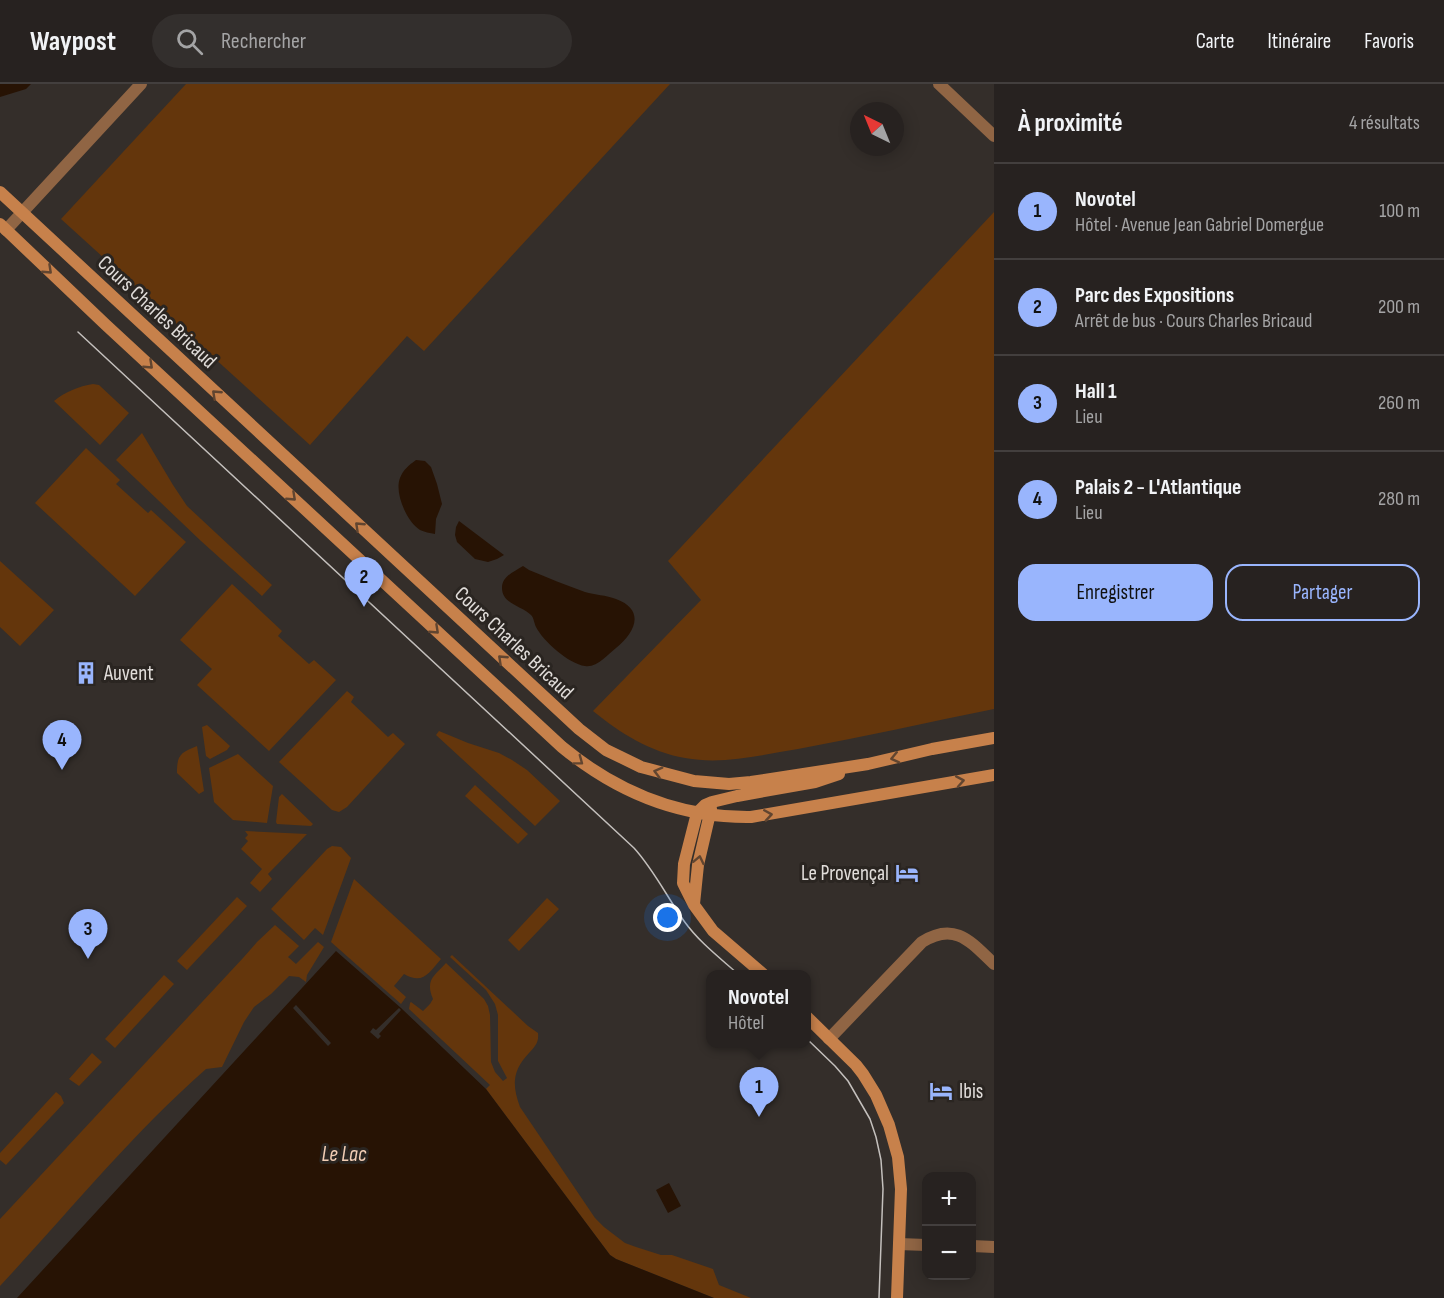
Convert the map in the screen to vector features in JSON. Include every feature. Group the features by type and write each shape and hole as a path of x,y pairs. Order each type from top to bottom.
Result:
{"main road":[{"name":"Cours Charles Bricaud","path":"0,192 591,740 606,750 641,767 694,781 729,784 868,764 994,738"},
{"name":"Cours Charles Bricaud","path":"3,227 562,747 596,773 630,791 667,806 726,818 751,818 994,775"},
{"path":"757,970 713,931 694,905 683,883 684,864 705,805 737,796 815,782 868,764"},
{"path":"712,802 716,784"},
{"path":"811,1021 863,1074 876,1095 889,1125 898,1157 901,1189 897,1298"}],"street":[{"path":"3,227 22,212 141,84"},
{"path":"939,84 994,136"},
{"path":"829,1039 922,942 933,935 959,934 971,941 994,964"},
{"path":"900,1244 922,1245"},
{"path":"976,1246 994,1247"}],"shaded area":[{"path":"186,84 670,84 424,351 407,336 310,445 61,219"},
{"path":"994,212 994,709 798,749 713,760 685,758 660,751 625,734 603,719 593,711 701,600 668,561"},
{"path":"93,384 99,385 129,413 100,445 54,401 72,390"},
{"path":"142,433 187,506 272,585 262,596 116,460"},
{"path":"86,448 120,480 116,484 148,513 151,510 186,542 135,596 35,503"},
{"path":"0,561 54,610 20,646 0,627"},
{"path":"232,584 282,631 278,636 309,664 314,660 336,680 269,751 197,685 212,669 180,640"},
{"path":"347,691 354,697 351,702 388,737 393,733 405,744 347,807 339,812 332,810 279,762"},
{"path":"207,725 230,746 210,759 206,756 202,727"},
{"path":"439,731 512,760 527,770 560,801 535,826 436,735"},
{"path":"197,746 204,791 199,794 177,773 181,755"},
{"path":"238,754 273,786 267,823 233,820 214,802 209,768"},
{"path":"475,785 528,834 518,844 465,796"},
{"path":"282,794 313,824 311,826 277,824 279,797"},
{"path":"245,831 307,834 268,874 272,879 260,892 250,883 262,869 241,849 248,841 245,838 248,835"},
{"path":"332,846 341,847 351,858 323,935 315,928 304,940 271,909"},
{"path":"354,879 441,959 429,973 421,978 404,974 394,986 406,997 401,1004 331,942"},
{"path":"237,897 247,906 187,970 177,961"},
{"path":"547,898 559,909 519,951 508,940"},
{"path":"275,925 299,946 288,957 296,964 318,942 324,947 307,975 306,982 299,977 289,976 254,1007 222,1067 206,1069 178,1094 100,1175 0,1286 0,1219"},
{"path":"452,955 538,1033 536,1044 519,1066 515,1078 517,1099 520,1107 595,1218 625,1243 661,1255 672,1255 713,1269 719,1285 751,1298 714,1298 610,1255 486,1089 490,1085 409,1009 411,1002 423,1011 430,1004 433,999 430,983 446,963 484,999 488,1006 491,1062 495,1072 503,1081 507,1078 498,1061 498,1015 495,1004 486,990 450,957"},
{"path":"164,975 174,984 115,1048 105,1039"},
{"path":"92,1053 102,1062 79,1086 69,1079"},
{"path":"56,1092 64,1103 6,1165 0,1160 0,1153"}],"water":[{"path":"0,84 31,84 26,89 0,97"},
{"path":"416,460 425,461 431,467 437,484 442,504 436,519 435,534 422,531 415,526 406,514 400,499 400,478 406,468"},
{"path":"459,521 504,555 488,562 475,559 457,542 455,535"},
{"path":"523,566 585,592 612,598 625,604 634,615 632,629 628,636 594,665 585,666 564,656 544,639 531,615 505,598 502,588 504,580"},
{"name":"Le Lac","path":"336,951 401,1008 486,1089 610,1255 714,1298 17,1298"},
{"path":"669,1183 681,1206 668,1213 656,1190"}],"pier":[{"path":"296,1005 331,1043 328,1046 293,1008"},
{"path":"399,1008 401,1010 379,1034 381,1036 378,1039 370,1032 373,1028 376,1030"}],"tram line":[{"path":"78,332 634,848 648,865 690,929 734,970"},
{"path":"811,1043 848,1081 870,1119 876,1137 881,1160 883,1189 879,1298"}],"place":[{"name":"Parc des Expositions","path":"364,607"},
{"name":"Auvent","path":"86,673"},
{"name":"Palais 2 - L'Atlantique","path":"62,770"},
{"name":"Le Provençal","path":"907,873"},
{"name":"Hall 1","path":"88,959"},
{"name":"Ibis","path":"941,1091"},
{"name":"Novotel","path":"759,1117"}]}
